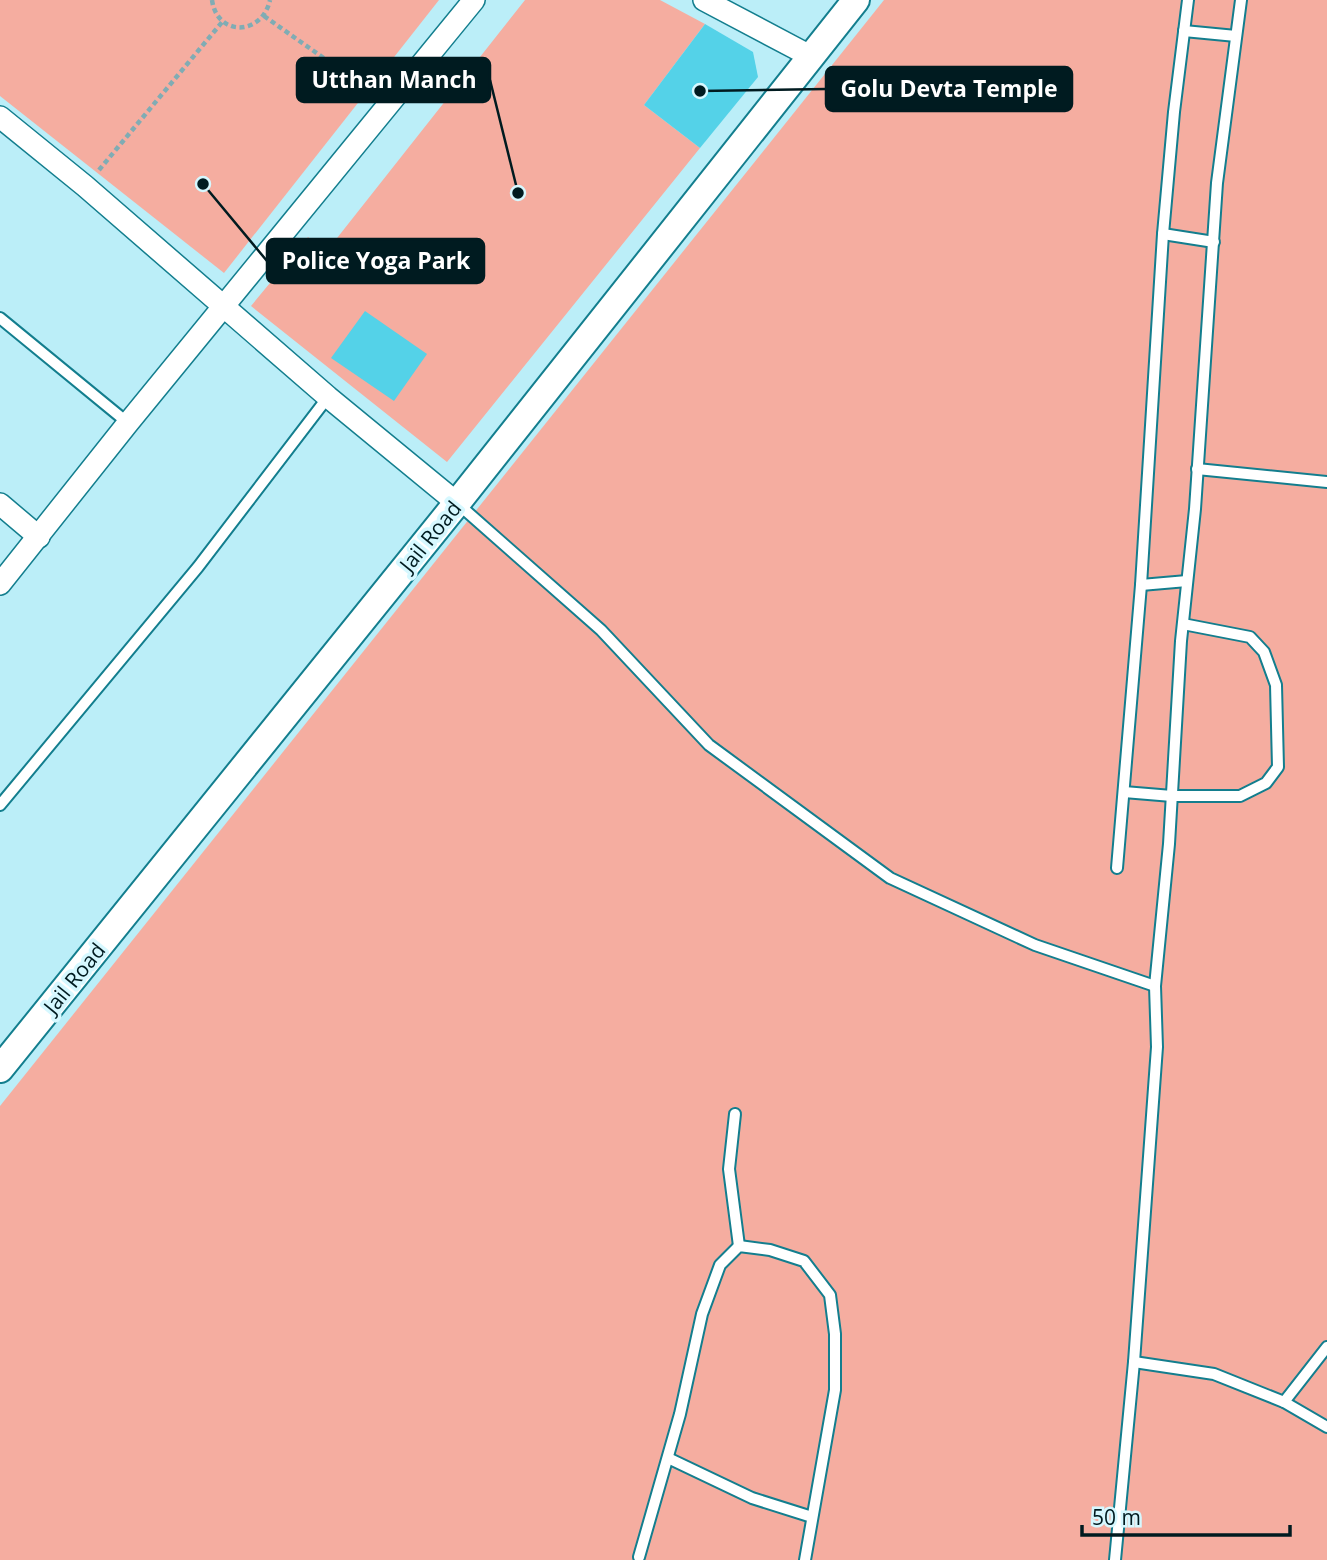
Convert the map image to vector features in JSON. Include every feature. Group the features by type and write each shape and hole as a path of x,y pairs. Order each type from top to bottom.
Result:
{"street":[{"path":"0,584 474,0"},
{"path":"704,0 812,57"},
{"name":"Jail Road","path":"0,1069 457,503 856,0"},
{"path":"0,117 85,186 328,397 457,503"},
{"path":"0,504 39,537"}],"lane":[{"path":"1117,868 1141,585 1163,234 1188,0"},
{"path":"1115,1560 1135,1362 1157,1047 1155,986 1172,796 1183,624 1198,469 1217,183 1241,0"},
{"path":"1184,31 1236,36"},
{"path":"1163,234 1214,242"},
{"path":"0,318 128,423"},
{"path":"0,806 198,567 328,397"},
{"path":"1198,469 1327,482"},
{"path":"457,503 601,630 709,745 890,878 1035,945 1155,986"},
{"path":"1141,585 1187,581"},
{"path":"1124,792 1172,796 1240,796 1266,783 1278,767 1276,685 1264,652 1250,637 1183,624"},
{"path":"734,1114 729,1169 739,1246"},
{"path":"639,1557 668,1458 702,1314 720,1265 739,1246"},
{"path":"739,1246 769,1250 804,1261 831,1294 835,1334 835,1390 805,1560"},
{"path":"1284,1402 1327,1347"},
{"path":"1135,1362 1214,1374 1284,1402 1327,1427"},
{"path":"668,1458 752,1498 812,1517"}],"path":[{"path":"212,0 216,14 223,22 231,26 249,27 264,16 270,0"},
{"path":"264,16 389,104"},
{"path":"85,186 223,22"}],"shaded area":[{"path":"0,0 439,0 224,273 0,96"},
{"path":"525,0 660,0 705,24 644,105 700,148 447,462 251,306 308,237 326,252"},
{"path":"884,0 1327,0 1327,1560 0,1560 0,1106"}],"building":[{"path":"705,24 753,52 758,77 700,148 644,105"},
{"path":"365,311 427,354 394,401 331,358"}],"place":[{"name":"Golu Devta Temple","path":"700,91"},
{"name":"Police Yoga Park","path":"203,184"},
{"name":"Utthan Manch","path":"518,193"}]}
